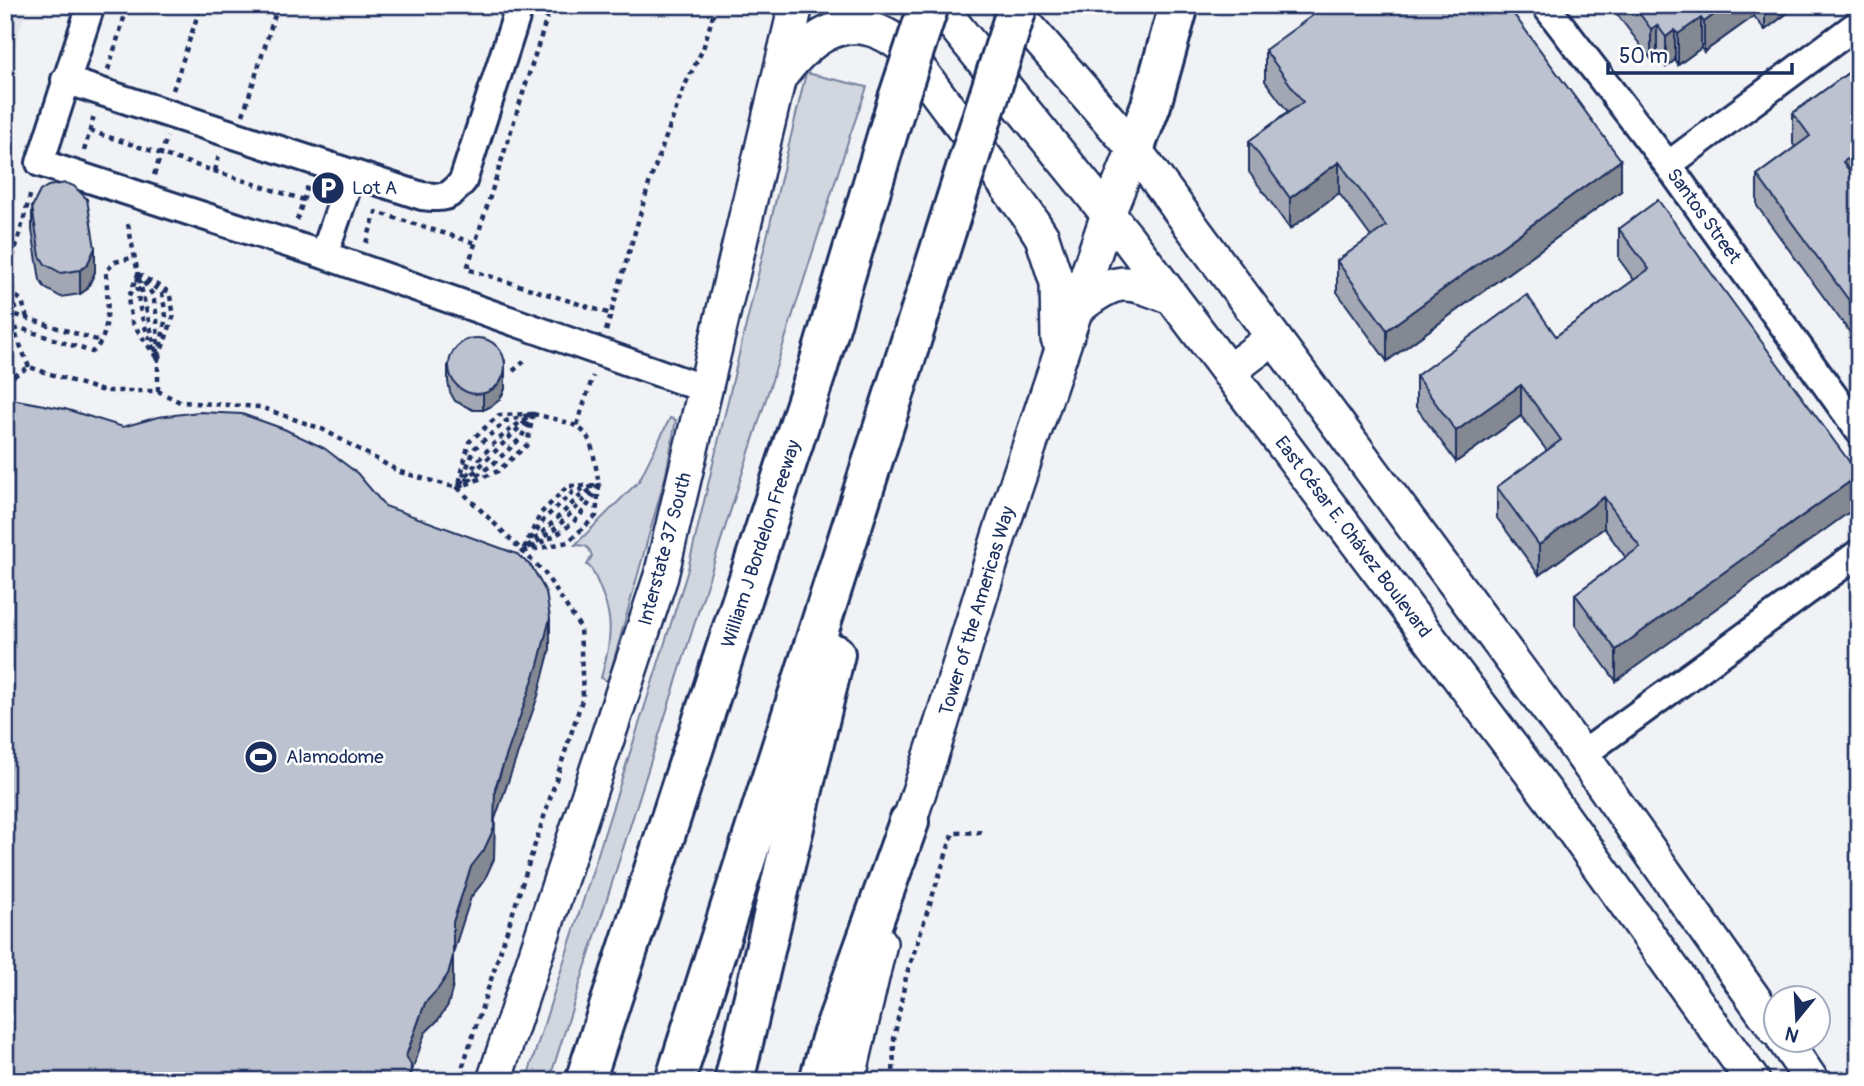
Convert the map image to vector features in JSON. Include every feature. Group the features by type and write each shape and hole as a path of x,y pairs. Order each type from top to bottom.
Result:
{"highway":[{"name":"William J Bordelon Freeway","path":"585,1081 818,367 929,5"},
{"path":"675,1081 1018,5"},
{"path":"1134,149 1155,92 1179,5"},
{"path":"734,1081 907,354"},
{"path":"819,1081 831,1039 909,822"}],"main road":[{"name":"Interstate 37 South","path":"494,1081 661,576 796,5"},
{"name":"East César E. Chávez Boulevard","path":"937,5 1108,214 1228,372 1550,798 1753,1081"},
{"path":"1009,5 1134,149 1582,755 1762,1010"},
{"path":"779,79 803,48 828,32 861,26 889,35 902,46 1042,237 1057,282 1059,362"},
{"name":"Tower of the Americas Way","path":"848,1081 909,822 999,536 1108,214 1134,149"},
{"path":"1078,308 1098,291 1117,284 1137,284 1171,297"},
{"path":"1228,372 1273,338"},
{"path":"1793,1054 1812,1081"}],"street":[{"path":"91,5 40,163 290,244 705,389"},
{"path":"65,80 422,196 442,199 452,194 463,181 520,5"},
{"name":"Santos Street","path":"1545,5 1668,165 1859,431"},
{"path":"1668,165 1859,23"},
{"path":"324,256 352,173"},
{"path":"1582,755 1859,553"}],"path":[{"path":"215,171 221,149 243,116 278,5"},
{"path":"551,5 467,269 611,314"},
{"path":"577,425 649,184 684,88 703,48 716,5"},
{"path":"90,131 304,200"},
{"path":"290,244 316,161"},
{"path":"27,318 22,300 5,287 31,192"},
{"path":"366,243 376,212 475,243"},
{"path":"128,224 158,360"},
{"path":"29,367 13,330 20,328 92,352 97,348 108,319 106,271 115,262 135,257"},
{"path":"138,274 169,292 174,315 158,360"},
{"path":"138,274 128,299 132,322 158,360"},
{"path":"138,274 153,295 157,318 158,391"},
{"path":"5,301 16,307 16,315 100,341"},
{"path":"513,371 527,359"},
{"path":"5,381 29,367 103,391 158,391 180,402 260,407 322,429 401,472 458,488 544,572 580,627 583,697 458,1081"},
{"path":"458,488 498,471 527,444 533,414"},
{"path":"458,488 492,465 521,438 533,414"},
{"path":"458,488 475,448 506,421 533,414"},
{"path":"458,488 481,454 512,427 533,414"},
{"path":"458,488 469,442 499,415 533,414 577,425 586,432 593,448 599,485 596,516 568,542 522,552"},
{"path":"522,552 541,513 568,486 599,485"},
{"path":"522,552 561,534 589,508 599,485"},
{"path":"522,552 579,497 599,485"},
{"path":"893,1081 894,1039 906,977 953,833 986,832"}],"shaded area":[{"path":"5,5 28,5 5,74"},
{"path":"806,73 867,87 549,1081 526,1081 687,573"},
{"path":"670,418 676,420 666,474 608,681 601,678 610,634 608,610 599,584 587,565 591,553 586,547 575,545 639,481"}],"building":[{"path":"1327,5 1507,5 1621,160 1387,330 1337,261 1386,226 1339,162 1290,198 1249,141 1303,102 1265,50"},
{"path":"1633,5 1727,5 1704,22 1701,18 1678,34 1675,30 1666,37 1657,25 1651,29"},
{"path":"1859,65 1859,151 1843,162 1859,184 1859,314 1757,175 1810,136 1793,113"},
{"path":"66,183 74,186 87,199 95,248 87,265 80,270 61,273 45,264 40,256 32,207 40,191 48,186"},
{"path":"1658,200 1859,475 1616,650 1575,594 1640,547 1604,497 1539,545 1497,487 1561,440 1521,385 1456,431 1416,376 1527,295 1556,336 1649,269 1619,229"},
{"path":"472,338 482,338 497,346 503,355 503,377 497,386 482,394 472,394 454,382 449,371 449,361 461,343"},
{"name":"Alamodome","path":"12,399 65,409 123,427 158,417 199,412 242,414 284,429 324,448 357,473 385,506 517,554 532,567 546,592 550,618 538,665 495,788 494,828 484,850 471,867 453,922 453,956 448,974 425,1003 406,1056 411,1065 410,1081 5,1081 5,401"}],"place":[{"name":"Lot A","path":"328,188"},
{"name":"Alamodome","path":"261,757"}]}
